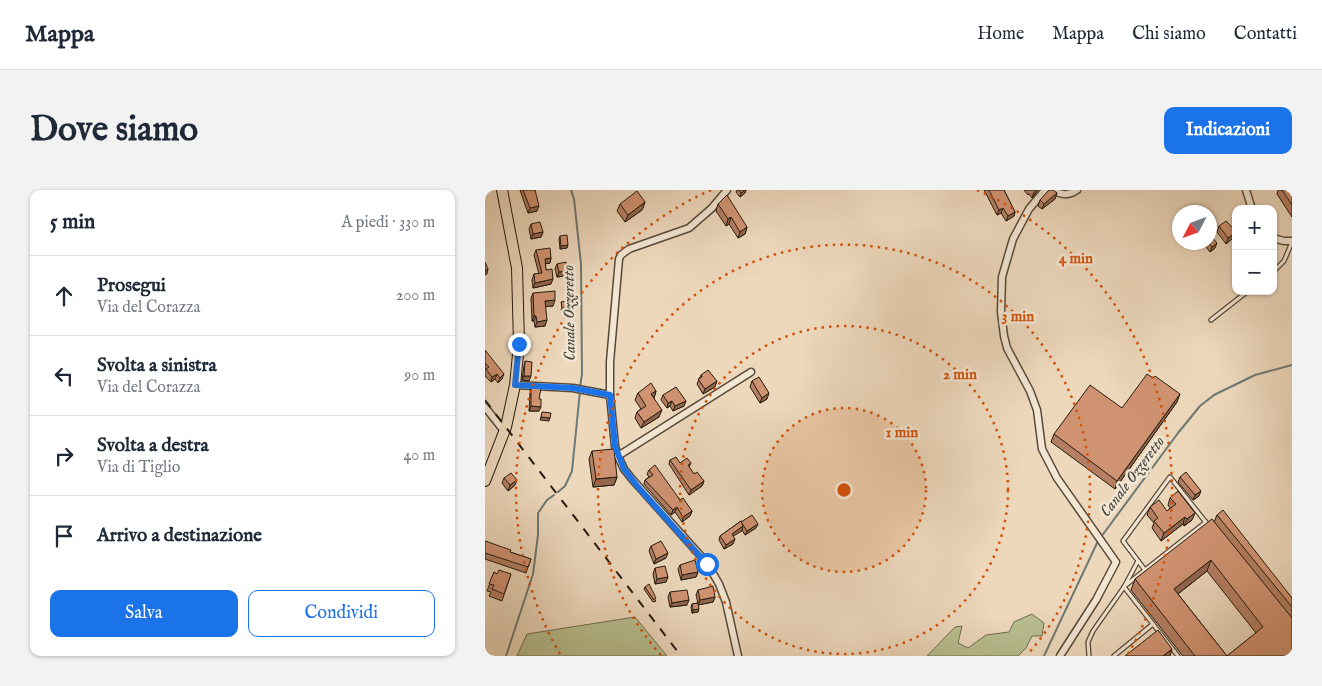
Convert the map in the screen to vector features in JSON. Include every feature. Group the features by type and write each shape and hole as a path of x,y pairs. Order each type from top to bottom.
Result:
{"main road":[{"path":"485,481 504,431 515,385 519,344 517,268 502,190"}],"street":[{"path":"727,190 712,208 689,228 629,249 621,255 610,362 610,395 615,446 624,469 707,564 719,584 726,602 738,656"},
{"path":"1045,190 1029,208 1013,239 1002,277 1001,312 1007,348 1030,391 1037,410 1042,449 1057,478 1115,560 1115,565 1096,600 1061,656"},
{"path":"1052,190 1069,195 1077,190"},
{"path":"1246,190 1251,205"},
{"path":"1277,239 1292,242"},
{"path":"618,456 751,372"},
{"path":"515,385 585,389 610,395"},
{"path":"485,407 504,431"}],"lane":[{"path":"1277,268 1284,261 1292,242"},
{"path":"1211,320 1244,295"},
{"path":"1145,570 1123,541 1170,477 1210,528"},
{"path":"1123,586 1206,522"},
{"path":"1089,656 1088,642 1093,631 1138,561"},
{"path":"1123,586 1178,656"},
{"path":"1114,656 1153,624"}],"green space":[{"path":"1032,614 1044,623 1042,636 1032,636 1026,648 1018,656 927,656 955,627 962,626 958,643 968,648 986,635 1009,632 1014,622"},
{"path":"635,617 667,656 517,656 527,634"}],"building":[{"path":"523,190 535,190 539,206 530,208"},
{"path":"989,190 1004,190 1015,212 1008,216 1003,208 999,210"},
{"path":"1049,190 1057,193 1044,204 1040,200"},
{"path":"1282,190 1292,190 1292,205"},
{"path":"637,191 645,202 628,215 620,204"},
{"path":"727,195 747,227 740,232 731,217 728,219 718,204"},
{"path":"1226,221 1232,227 1232,235 1228,238 1219,226"},
{"path":"540,222 543,232 533,234 531,224"},
{"path":"567,235 568,245 561,246 560,236"},
{"path":"550,248 551,258 545,259 546,270 552,269 553,279 535,283 534,274 542,273 536,250"},
{"path":"566,262 567,271 559,272 557,264"},
{"path":"555,291 555,300 545,301 547,320 537,322 536,316 534,316 533,293"},
{"path":"568,301 568,307 562,308 561,302"},
{"path":"485,350 504,374 500,378 497,374 492,377 486,369 489,367 485,363"},
{"path":"525,361 532,362 531,376 524,376"},
{"path":"708,370 717,381 705,389 698,379"},
{"path":"1147,374 1153,378 1155,376 1180,394 1117,481 1054,434 1090,385 1122,408"},
{"path":"759,377 769,393 762,398 752,381"},
{"path":"651,383 656,391 651,394 662,410 644,422 637,412 646,406 638,393"},
{"path":"531,387 541,388 539,399 541,399 541,407 531,406"},
{"path":"676,387 686,401 675,406 672,401 668,403 663,395"},
{"path":"542,412 551,413 550,418 541,417"},
{"path":"614,449 617,477 596,479 592,451"},
{"path":"676,457 680,463 687,458 691,463 688,465 694,474 697,472 704,481 691,490 670,460"},
{"path":"655,465 680,500 683,498 692,511 683,517 677,507 673,510 645,480 653,475 649,470"},
{"path":"1186,472 1201,491 1195,495 1180,477"},
{"path":"511,473 517,480 510,485 504,478"},
{"path":"1178,491 1195,513 1187,519 1185,517 1164,533 1154,521 1158,518 1150,507 1159,500 1167,511 1176,504 1170,498"},
{"path":"1223,510 1292,598 1292,607 1217,515"},
{"path":"752,515 758,524 747,531 741,522"},
{"path":"1212,519 1292,618 1292,656 1227,656 1195,656 1135,579","holes":["1211,560 1263,627 1227,656 1174,589"]},
{"path":"741,521 743,526 732,534 735,539 726,545 720,536"},
{"path":"485,541 531,559 528,567 485,553"},
{"path":"661,541 668,553 656,559 651,546"},
{"path":"695,560 698,572 682,575 680,565"},
{"path":"665,566 668,577 657,579 655,568"},
{"path":"499,570 511,574 504,594 492,589 494,585 489,584 494,572 497,574"},
{"path":"649,584 656,598 654,600 645,587"},
{"path":"713,586 715,597 700,600 698,590"},
{"path":"687,590 689,600 672,603 670,592"},
{"path":"698,603 699,609 693,610 692,604"},
{"path":"1158,630 1172,649 1163,656 1125,656"}],"waterway":[{"name":"Canale Ozzeretto","path":"571,190 574,199 581,264 582,374 580,387"},
{"name":"Canale Ozzeretto","path":"1101,537 1200,406 1214,395 1255,375 1292,365"},
{"name":"Canale Ozzeretto","path":"558,492 565,486 572,471 580,391"},
{"name":"Canale Ozzeretto","path":"506,656 533,574 538,535 538,513 547,500 554,495"},
{"name":"Canale Ozzeretto","path":"1044,656 1098,541"}],"railway":[{"path":"485,400 681,656"}],"route":[{"path":"519,344 515,385 585,389 610,395 615,446 624,469 707,564"}]}
